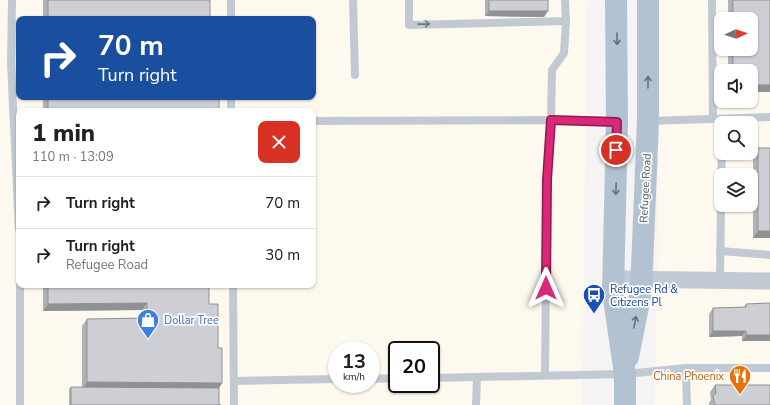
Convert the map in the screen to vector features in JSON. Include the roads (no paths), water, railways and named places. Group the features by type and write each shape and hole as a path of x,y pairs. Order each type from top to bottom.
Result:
{"main road":[{"name":"Refugee Road","path":"616,0 617,122 613,292 625,374 625,405"},
{"name":"Refugee Road","path":"625,374 642,280 648,121 648,0"}],"street":[{"path":"614,279 770,281"}],"lane":[{"path":"12,0 11,64 16,166"},
{"path":"231,0 231,16"},
{"path":"353,0 355,75"},
{"path":"410,0 409,25 566,21"},
{"path":"545,375 547,180 551,120 552,70 564,53 566,21 565,0"},
{"path":"648,121 713,118 712,0"},
{"path":"758,118 770,117"},
{"path":"316,120 551,120 617,122"},
{"path":"720,281 721,212"},
{"path":"720,251 770,254"},
{"path":"20,288 20,405"},
{"path":"233,288 234,405"},
{"path":"686,368 687,405"},
{"path":"440,378 625,374 686,368 770,368"},
{"path":"476,377 476,405"},
{"path":"234,382 328,379"}],"place":[{"name":"Refugee Rd & Citizens Pl","path":"594,314"},
{"name":"Dollar Tree","path":"148,340"},
{"name":"China Phoenix","path":"740,396"}]}
